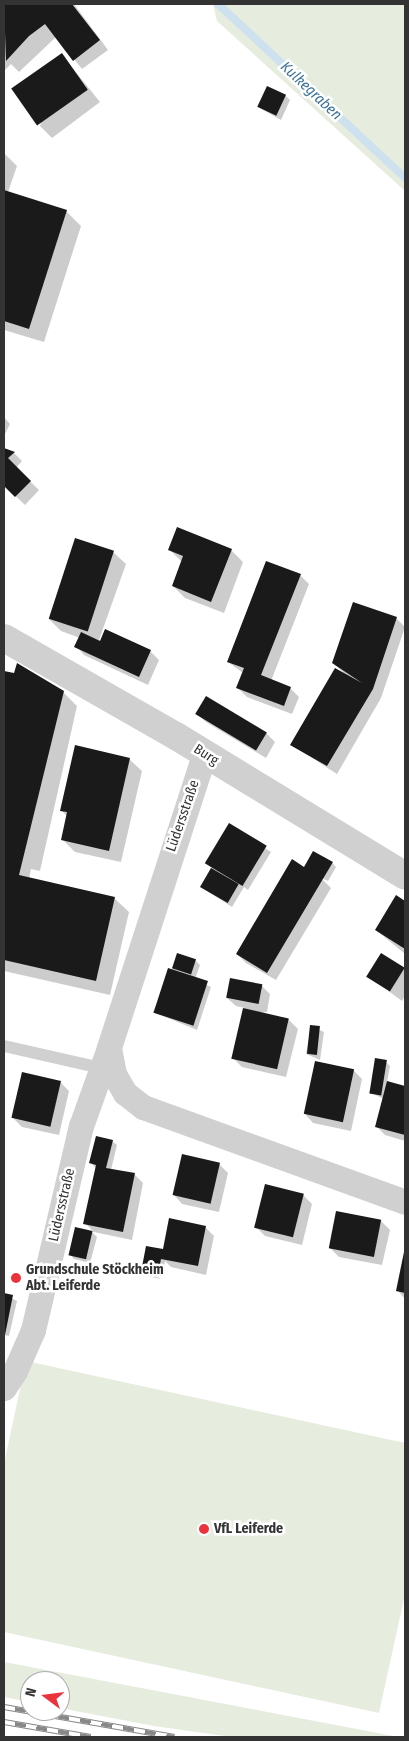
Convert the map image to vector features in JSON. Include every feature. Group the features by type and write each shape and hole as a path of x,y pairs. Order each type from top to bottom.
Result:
{"street":[{"name":"Burg","path":"4,638 204,754 405,876"},
{"name":"Lüdersstraße","path":"4,1388 16,1371 33,1330 81,1126 204,754"},
{"name":"Lüdersstraße","path":"105,1058 125,1093 143,1107 405,1202"}],"lane":[{"path":"4,1046 105,1058"}],"shaded area":[{"path":"213,4 405,4 405,191 217,21"},
{"name":"VfL Leiferde","path":"26,1361 405,1443 405,1594 379,1713 4,1632 4,1464"},
{"path":"4,1662 51,1671 20,1671 20,1700 4,1697"},
{"path":"70,1675 399,1737 232,1737 154,1726 70,1710"}],"building":[{"path":"4,4 72,4 100,40 73,61 45,24 29,36 6,61"},
{"path":"62,53 88,90 37,125 11,89"},
{"path":"267,86 286,95 276,116 257,107"},
{"path":"4,190 67,210 29,329 4,321"},
{"path":"4,448 15,452 8,458 31,481 15,497 4,486"},
{"path":"177,527 232,549 211,602 172,586 183,556 168,550"},
{"path":"75,538 114,551 88,632 49,619"},
{"path":"266,561 301,574 261,675 291,687 284,706 236,688 244,668 227,662"},
{"path":"353,602 397,617 373,689 327,766 290,745 335,668 362,683 332,663"},
{"path":"105,629 151,650 139,677 74,647 81,632 100,641"},
{"path":"17,663 64,691 19,875 115,897 96,981 4,960 4,671 14,673"},
{"path":"206,696 267,733 256,751 195,714"},
{"path":"75,745 130,758 109,851 61,840 67,812 60,811"},
{"path":"229,823 267,846 243,886 205,863"},
{"path":"313,851 333,862 267,973 236,954 292,859 304,867"},
{"path":"211,868 239,884 228,903 200,887"},
{"path":"396,895 405,901 405,949 375,930"},
{"path":"177,953 196,959 191,974 172,968"},
{"path":"381,953 405,968 390,992 366,977"},
{"path":"168,968 208,981 193,1026 153,1013"},
{"path":"230,978 262,984 259,1004 226,998"},
{"path":"243,1008 289,1019 277,1069 231,1059"},
{"path":"310,1025 320,1026 317,1055 307,1054"},
{"path":"375,1058 387,1060 381,1095 369,1094"},
{"path":"315,1061 354,1069 343,1122 304,1114"},
{"path":"22,1072 61,1081 50,1127 11,1118"},
{"path":"387,1081 405,1086 405,1135 375,1127"},
{"path":"96,1136 113,1140 106,1168 135,1173 123,1232 83,1224 96,1165 89,1163"},
{"path":"182,1154 220,1163 211,1204 173,1195"},
{"path":"265,1184 304,1194 293,1237 254,1228"},
{"path":"336,1211 381,1220 374,1257 329,1248"},
{"path":"169,1218 206,1226 198,1266 161,1259 158,1275 141,1272 146,1246 163,1249"},
{"path":"75,1227 93,1231 86,1259 68,1255"},
{"path":"405,1252 405,1293 396,1291"},
{"path":"4,1293 13,1295 5,1335 4,1335"}],"waterway":[{"name":"Kulkegraben","path":"218,4 405,178"}],"railway":[{"path":"4,1707 174,1737"},
{"path":"4,1722 91,1737"}],"place":[{"name":"Grundschule Stöckheim Abt. Leiferde","path":"16,1278"},
{"name":"VfL Leiferde","path":"204,1529"}]}
